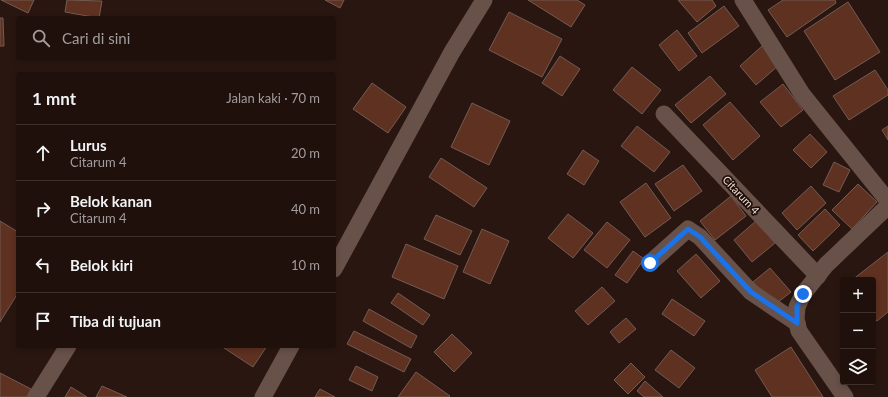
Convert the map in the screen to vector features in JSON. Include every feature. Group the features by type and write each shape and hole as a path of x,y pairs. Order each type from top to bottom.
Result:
{"street":[{"path":"336,265 452,52 484,0"},
{"path":"743,0 802,94 888,201"},
{"name":"Citarum 4","path":"664,114 818,276"},
{"path":"844,397 799,331 797,323 797,307 803,294 826,265 888,206"},
{"path":"650,263 688,229 700,237 751,292 797,323"},
{"path":"36,397 67,348"},
{"path":"263,397 290,348"}],"building":[{"path":"1,0 34,0 28,13"},
{"path":"67,0 102,1 99,16 88,16 65,12"},
{"path":"325,0 344,0 340,8"},
{"path":"528,0 577,0 585,5 571,27"},
{"path":"678,0 712,0 716,6 697,22"},
{"path":"783,0 835,0 836,3 787,37 768,10"},
{"path":"848,2 880,52 835,80 804,31"},
{"path":"724,6 739,26 702,53 688,33"},
{"path":"509,12 562,39 542,77 489,50"},
{"path":"0,18 3,18 4,46 0,46"},
{"path":"677,30 697,56 679,71 659,45"},
{"path":"762,46 779,65 756,85 740,66"},
{"path":"560,56 580,69 562,96 542,83"},
{"path":"632,67 661,90 642,114 613,90"},
{"path":"875,70 888,90 888,95 849,120 833,96"},
{"path":"710,76 726,94 691,123 675,105"},
{"path":"372,83 406,107 388,133 353,109"},
{"path":"783,84 803,110 781,127 760,102"},
{"path":"730,102 760,136 733,160 703,125"},
{"path":"472,103 510,121 489,165 451,147"},
{"path":"637,126 670,152 654,172 621,146"},
{"path":"888,126 888,140 882,130"},
{"path":"810,134 827,152 811,168 793,150"},
{"path":"583,150 599,161 584,185 567,174"},
{"path":"441,158 487,188 474,207 429,177"},
{"path":"834,162 850,170 839,192 823,185"},
{"path":"683,165 702,191 674,211 655,184"},
{"path":"646,183 671,218 645,237 620,202"},
{"path":"858,184 877,202 852,229 832,210"},
{"path":"811,186 826,203 797,230 782,213"},
{"path":"731,196 746,216 715,240 700,221"},
{"path":"825,209 840,225 813,251 798,235"},
{"path":"568,214 593,233 573,258 548,238"},
{"path":"436,215 472,231 460,255 424,239"},
{"path":"0,221 16,231 16,296 0,322"},
{"path":"756,221 775,243 752,262 734,240"},
{"path":"607,222 630,240 607,268 584,250"},
{"path":"482,229 509,241 490,284 463,272"},
{"path":"406,244 458,266 444,299 392,277"},
{"path":"633,251 644,259 627,283 615,275"},
{"path":"888,252 888,312 877,321 876,277 856,277"},
{"path":"696,254 720,281 701,298 677,271"},
{"path":"770,268 791,292 773,306 753,282"},
{"path":"602,287 615,301 588,325 575,311"},
{"path":"398,293 430,315 423,325 391,303"},
{"path":"672,299 705,321 694,336 662,314"},
{"path":"369,309 417,336 411,348 363,321"},
{"path":"626,318 636,329 619,343 610,332"},
{"path":"354,331 411,359 404,372 347,344"},
{"path":"452,334 472,353 454,372 434,352"},
{"path":"791,347 823,397 772,397 755,370"},
{"path":"224,348 266,348 253,367"},
{"path":"671,350 695,368 679,388 655,370"},
{"path":"631,363 645,377 628,394 614,380"},
{"path":"356,366 378,377 372,391 349,380"},
{"path":"416,372 450,396 398,397"},
{"path":"0,373 31,389 27,397 0,397"},
{"path":"645,381 663,397 644,397 637,391"},
{"path":"102,386 127,397 96,397"},
{"path":"71,387 87,397 65,397"},
{"path":"320,389 335,397 315,397"}],"route":[{"path":"650,263 688,229 700,237 751,292 797,323 797,307 803,294"}]}
